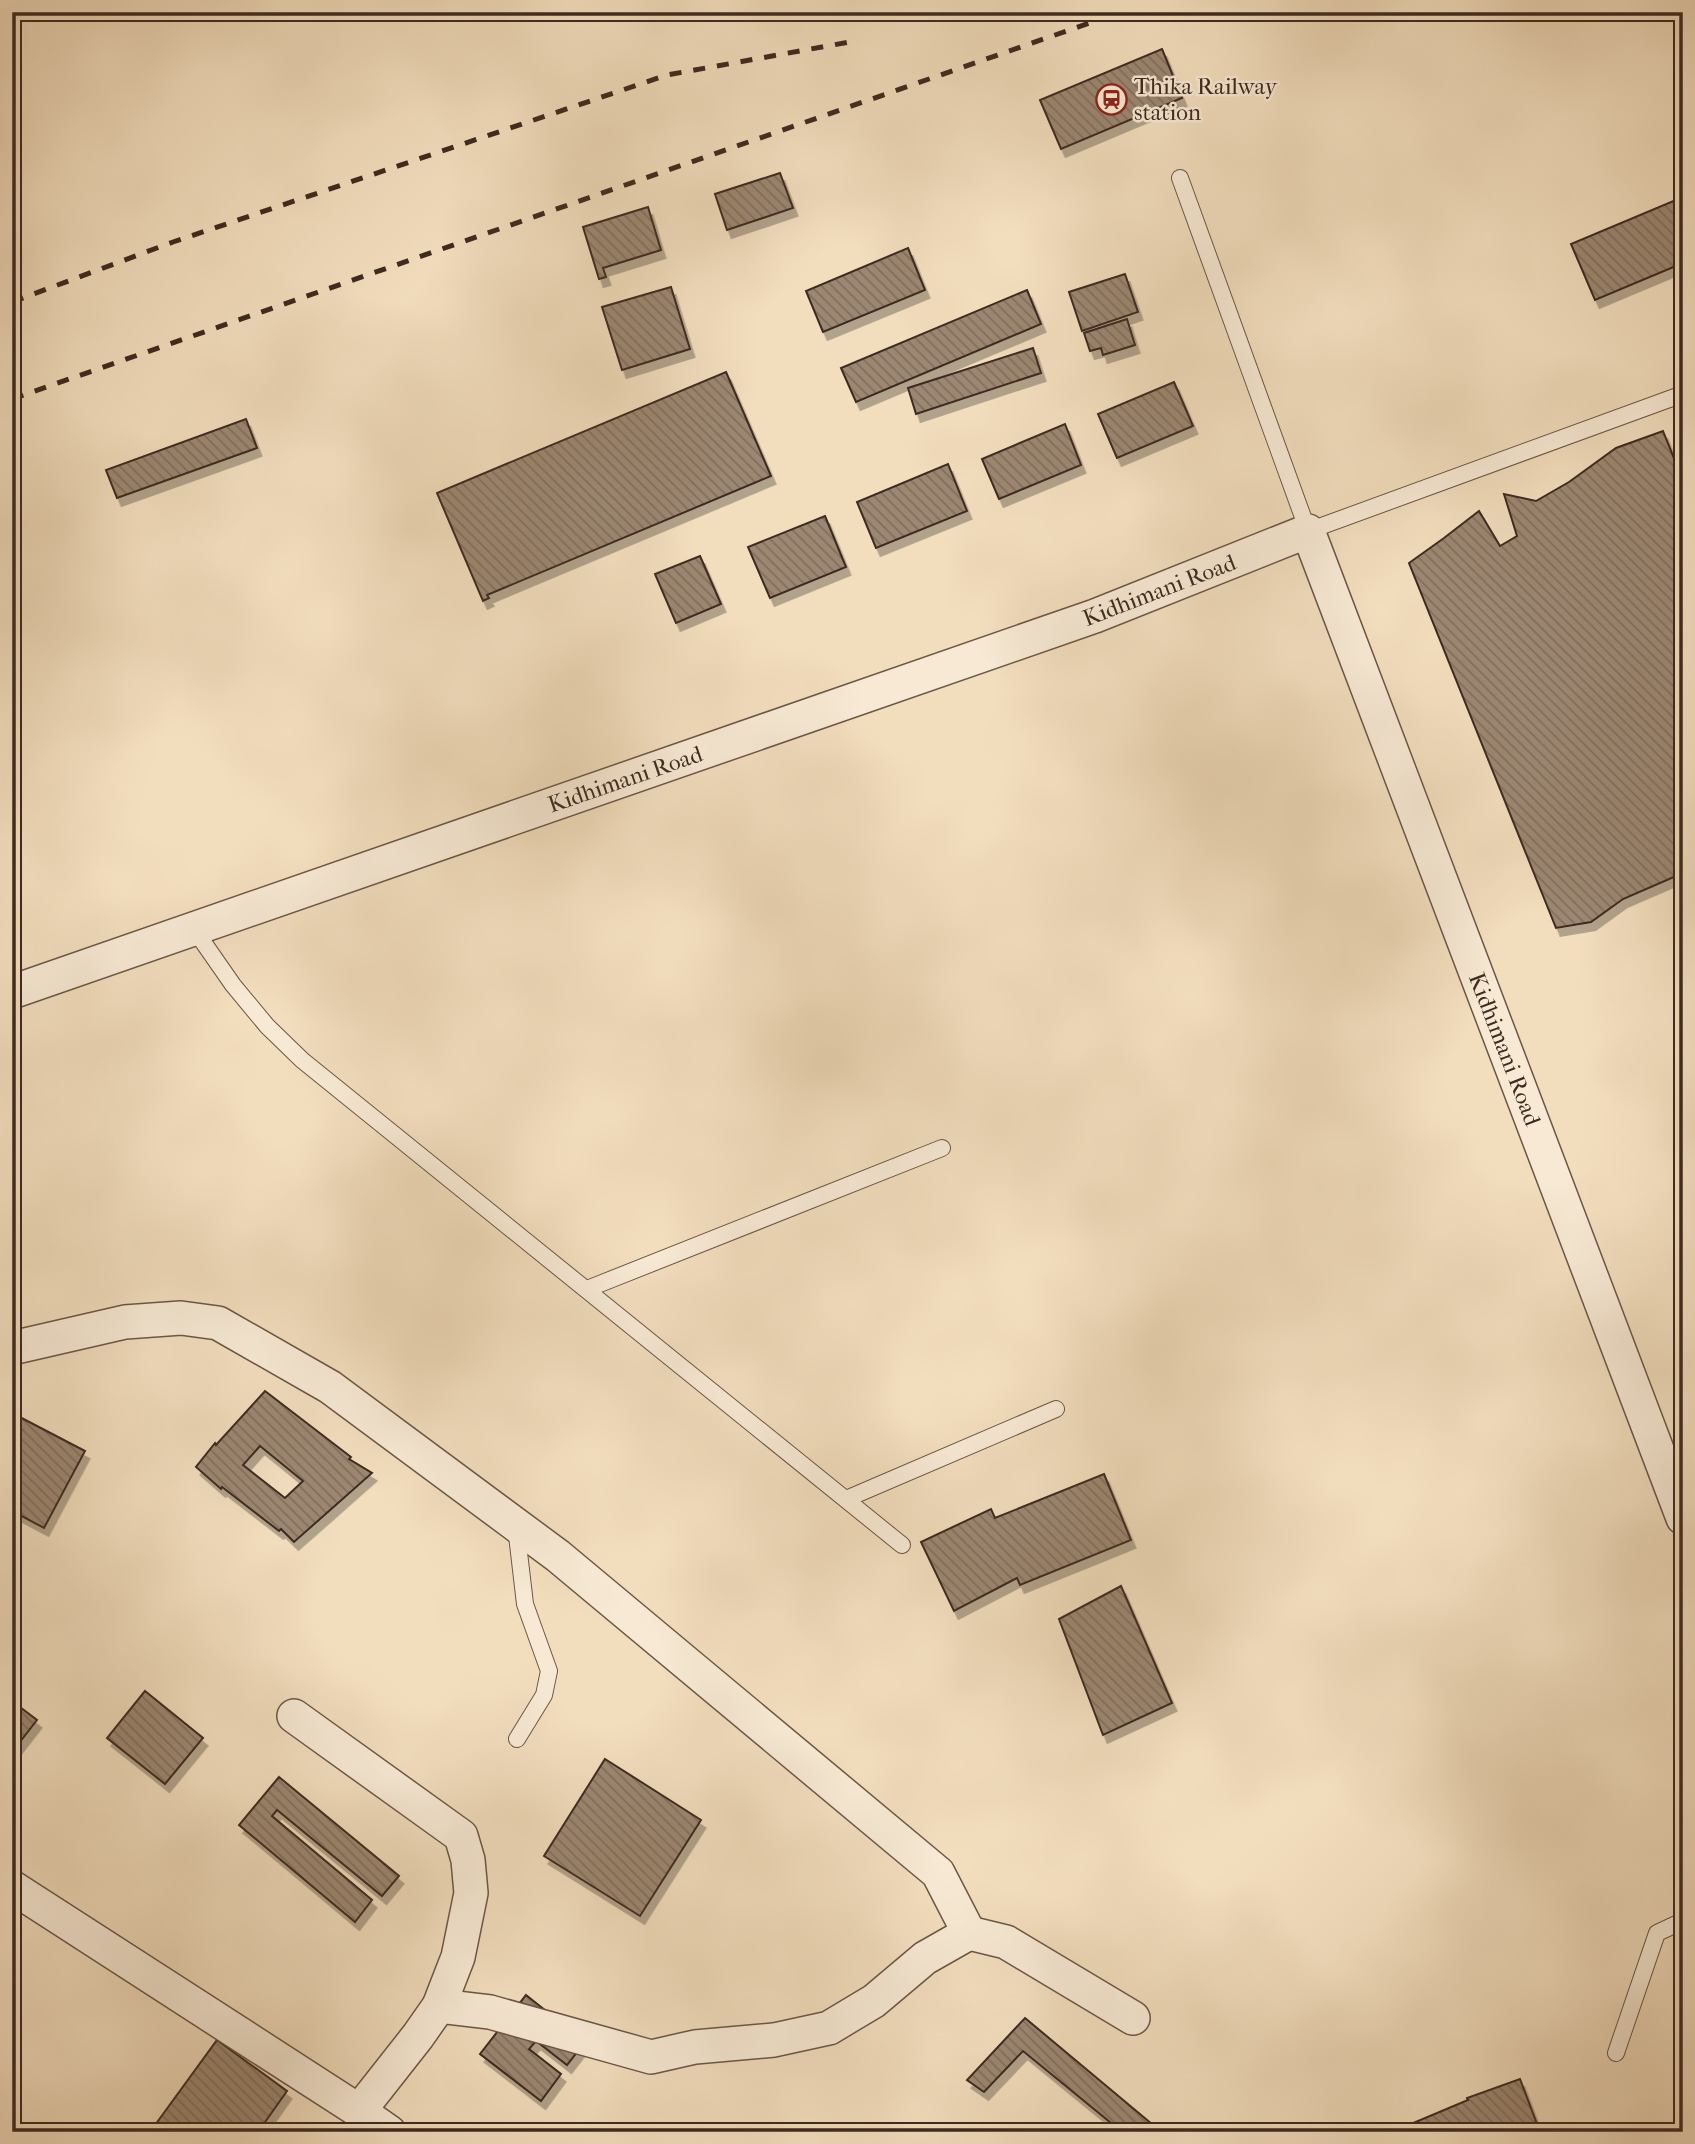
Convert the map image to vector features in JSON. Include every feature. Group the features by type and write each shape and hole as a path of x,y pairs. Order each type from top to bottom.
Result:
{"street":[{"name":"Kidhimani Road","path":"12,992 1095,616 1308,531 1683,1518"},
{"path":"12,1348 125,1322 181,1318 218,1323 330,1387 558,1556 938,1873 969,1933"},
{"path":"294,1716 461,1836 468,1860 471,1893 458,1957 439,2006 359,2111"},
{"path":"12,1887 389,2132"},
{"path":"439,2006 489,2012 651,2057 695,2047 774,2040 829,2028 874,2001 925,1958 969,1933 1006,1942 1133,2018"}],"lane":[{"path":"1180,178 1308,531 1683,394"},
{"path":"194,929 233,985 267,1026 302,1060 902,1545"},
{"path":"587,1289 942,1148"},
{"path":"846,1499 1056,1409"},
{"path":"515,1525 525,1604 549,1671 544,1695 517,1739"},
{"path":"1616,2053 1657,1933 1683,1921"}],"building":[{"name":"Thika Railway station","path":"1162,49 1182,98 1061,149 1040,100"},
{"path":"780,173 793,208 727,230 715,194"},
{"path":"1683,197 1683,263 1595,300 1571,244"},
{"path":"648,207 661,250 603,268 606,277 599,279 583,227"},
{"path":"908,248 925,290 823,332 806,291"},
{"path":"1125,274 1138,312 1082,331 1069,292"},
{"path":"671,287 690,349 622,370 602,307"},
{"path":"1027,290 1041,324 856,402 841,368"},
{"path":"1127,319 1135,345 1103,355 1101,348 1090,351 1084,333"},
{"path":"1033,348 1041,373 916,414 908,388"},
{"path":"726,372 771,476 487,595 489,598 483,601 437,493"},
{"path":"1174,382 1193,426 1117,458 1098,414"},
{"path":"246,419 257,448 117,498 106,470"},
{"path":"1065,424 1081,465 999,499 982,459"},
{"path":"1663,431 1683,481 1683,873 1623,899 1591,922 1556,928 1409,563 1479,511 1500,546 1517,536 1504,494 1536,501 1569,482 1616,448"},
{"path":"948,464 967,511 876,548 857,502"},
{"path":"825,516 846,567 770,598 748,547"},
{"path":"700,556 721,604 676,623 655,574"},
{"path":"265,1391 351,1457 349,1459 372,1473 294,1542 281,1529 279,1531 222,1487 221,1489 196,1467 215,1443 216,1445","holes":["260,1446 303,1481 285,1498 243,1465"]},
{"path":"12,1413 85,1451 44,1528 12,1511"},
{"path":"1104,1474 1131,1540 1020,1585 1017,1578 954,1611 921,1542 991,1509 995,1518"},
{"path":"1121,1586 1172,1703 1103,1735 1059,1619"},
{"path":"145,1691 203,1738 165,1784 107,1738"},
{"path":"12,1701 37,1720 12,1752"},
{"path":"605,1759 701,1820 640,1916 544,1856"},
{"path":"279,1777 399,1876 382,1896 277,1810 272,1816 372,1900 355,1922 239,1825"},
{"path":"526,1995 585,2042 567,2065 536,2041 529,2049 561,2074 541,2101 480,2054"},
{"path":"1025,2018 1152,2124 1145,2132 1122,2132 1023,2051 984,2092 967,2080"},
{"path":"217,2040 287,2091 258,2132 150,2132"},
{"path":"1520,2079 1540,2132 1392,2132 1468,2100 1467,2098"},
{"path":"58,2125 67,2132 53,2132"}],"railway":[{"path":"12,399 1121,12"},
{"path":"12,302 173,242 667,75 855,41"}],"place":[{"name":"Thika Railway station","path":"1111,99"}]}
